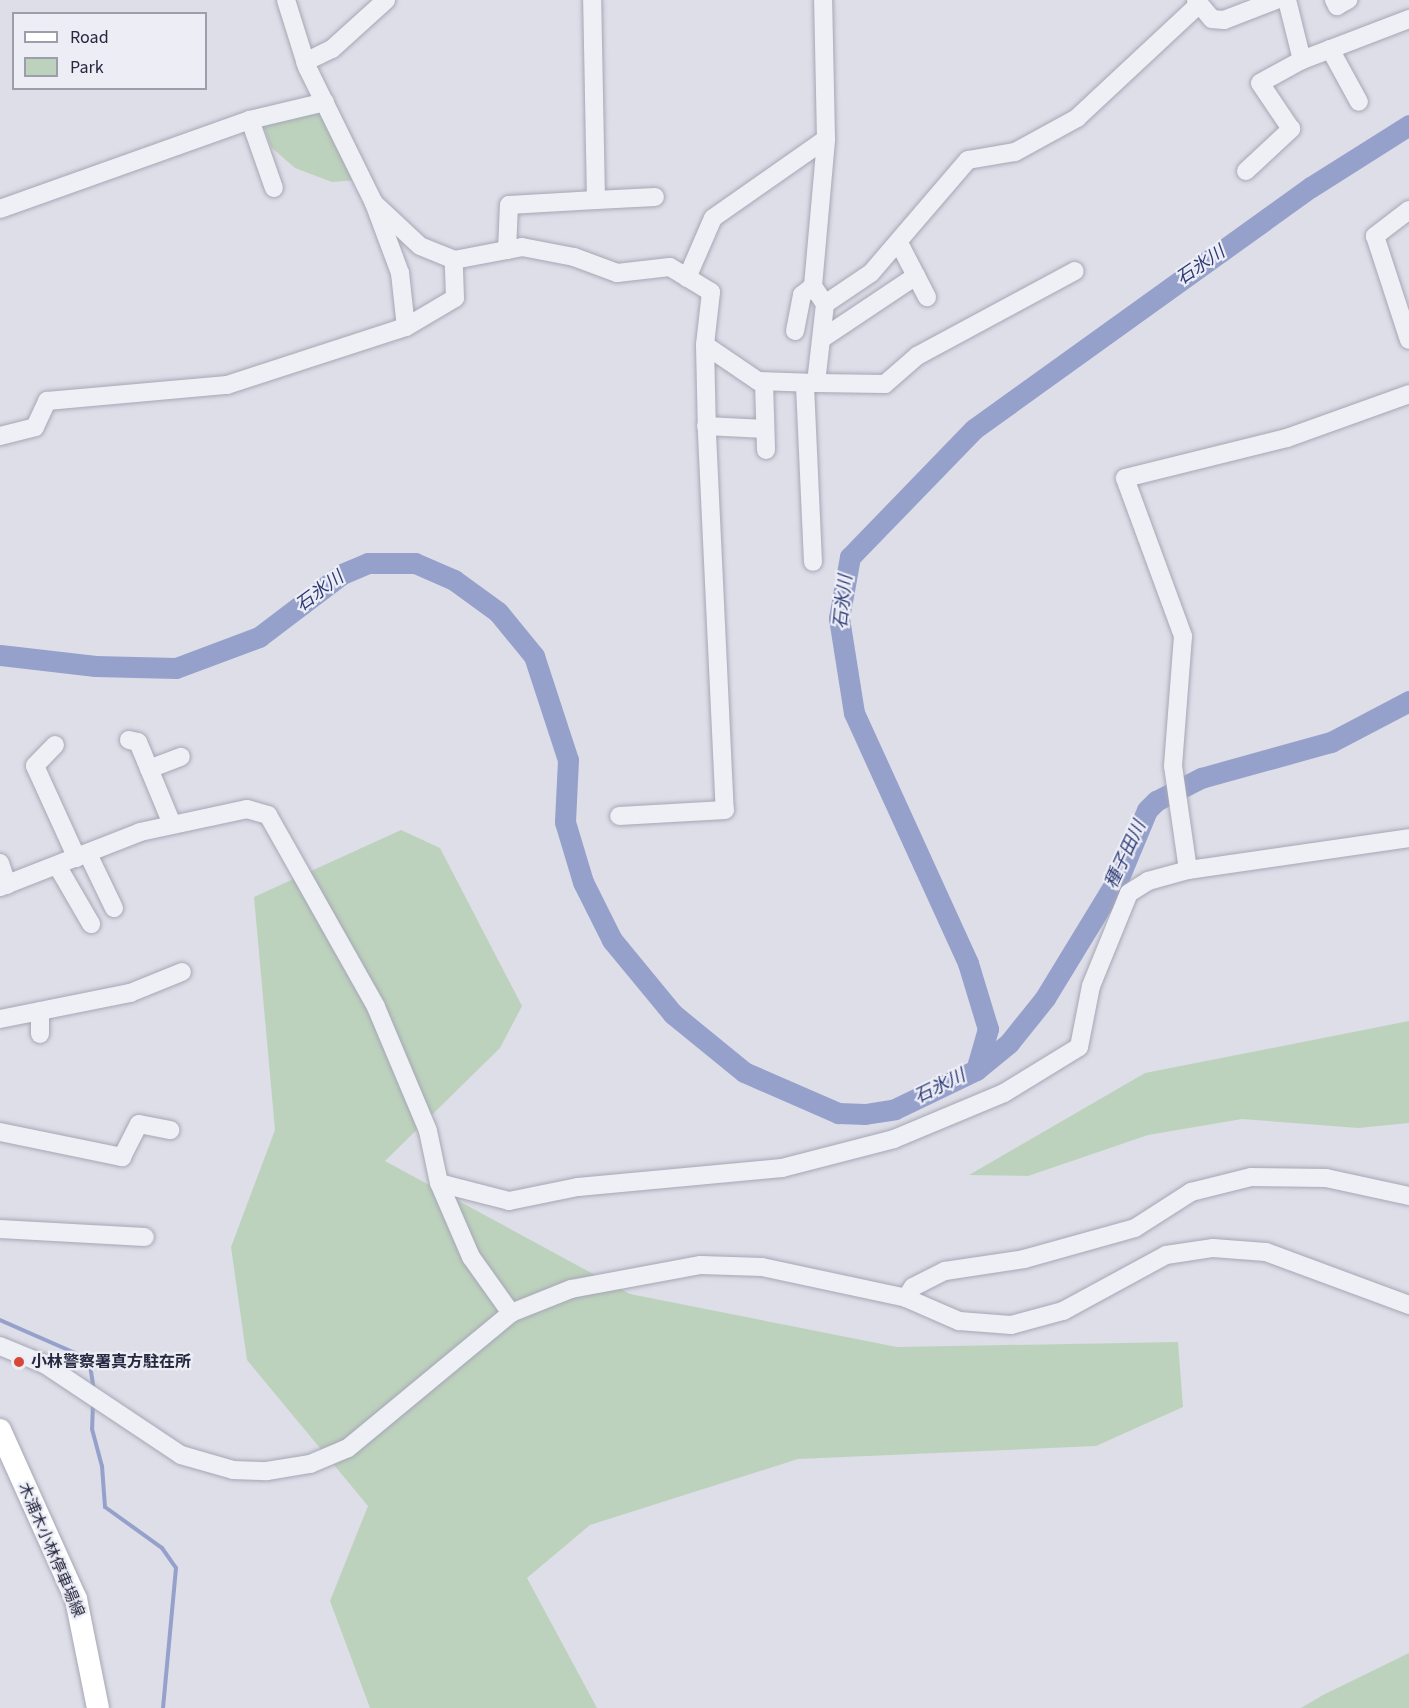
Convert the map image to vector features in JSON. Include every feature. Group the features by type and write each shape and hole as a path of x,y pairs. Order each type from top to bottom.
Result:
{"main road":[{"name":"木浦木小林停車場線","path":"0,1430 5,1461 75,1599 98,1708"}],"street":[{"path":"286,0 305,62 374,203 400,273 406,327"},
{"path":"305,62 332,49 386,0"},
{"path":"592,0 596,200"},
{"path":"813,561 811,385 823,338 825,304 813,286 826,139 823,0"},
{"path":"825,304 871,273 968,160 1015,152 1077,118 1197,2 1212,19 1224,20 1276,0"},
{"path":"1287,0 1302,60"},
{"path":"1334,0 1337,6 1348,0"},
{"path":"1246,171 1291,129 1260,82 1302,60 1409,19"},
{"path":"1330,50 1359,102"},
{"path":"0,210 250,120 325,102"},
{"path":"250,120 274,188"},
{"path":"687,278 713,218 826,139"},
{"path":"507,250 509,205 655,197"},
{"path":"374,203 420,246 454,260 522,247 574,256 617,273 659,264 711,292 705,345 706,426 725,810 619,816"},
{"path":"1409,210 1375,236 1409,340"},
{"path":"899,243 927,297"},
{"path":"0,436 35,427 47,401 227,385 406,327 455,298 454,260"},
{"path":"705,345 765,382 811,385 885,384 918,356 1075,271"},
{"path":"823,338 916,276"},
{"path":"795,331 802,295 813,286"},
{"path":"765,382 766,450"},
{"path":"1188,870 1173,766 1183,636 1125,477 1287,438 1409,393"},
{"path":"706,426 765,429"},
{"path":"129,740 138,742 172,824"},
{"path":"55,745 35,766 83,856 114,908"},
{"path":"149,769 181,757"},
{"path":"0,863 4,886 172,824 247,809 268,815 376,1007 428,1131 439,1183 471,1257 511,1313"},
{"path":"439,1183 509,1201 578,1187 782,1168 894,1139 1004,1093 1079,1047 1091,986 1129,893 1148,881 1188,870 1409,838"},
{"path":"58,867 91,924"},
{"path":"0,1019 130,993 182,972"},
{"path":"40,1011 40,1034"},
{"path":"0,1132 122,1157 139,1124 170,1130"},
{"path":"906,1298 913,1287 945,1271 1024,1259 1135,1227 1191,1192 1240,1180 1326,1178 1409,1196"},
{"path":"0,1229 145,1237"},
{"path":"0,1346 46,1365 181,1455 233,1470 267,1471 310,1464 348,1448 511,1313 571,1289 701,1265 762,1267 906,1298 959,1321 1011,1325 1062,1311 1166,1255 1213,1248 1266,1252 1409,1305"}],"green space":[{"path":"327,101 358,180 332,182 295,168 271,147 262,122"},
{"path":"401,830 440,848 522,1006 500,1048 385,1161 630,1294 897,1347 1178,1342 1183,1407 1096,1446 798,1459 590,1525 527,1578 597,1708 370,1708 330,1601 368,1506 247,1360 231,1247 275,1130 254,897"},
{"path":"1409,1021 1409,1123 1358,1128 1242,1119 1148,1135 1028,1176 969,1175 1145,1073"},
{"path":"1409,1653 1409,1708 1301,1708 1323,1695"}],"waterway":[{"name":"石氷川","path":"977,1067 988,1029 968,963 854,713 839,618 850,557 974,429 1311,187 1409,125"},
{"name":"石氷川","path":"0,655 95,666 176,668 259,637 342,574 368,563 415,563 454,580 498,612 534,656 568,760 565,822 583,882 612,940 673,1014 744,1072 838,1113 865,1114 895,1109 976,1070 1009,1043 1045,998 1120,875 1147,810 1156,801 1201,778 1331,742 1409,701"},
{"path":"0,1320 89,1359 94,1389"},
{"path":"93,1403 92,1429 102,1466 105,1507 162,1548 176,1568 163,1708"}],"place":[{"name":"小林警察署真方駐在所","path":"19,1362"}],"water label":[{"name":"種子田川","path":"1126,855"}]}
